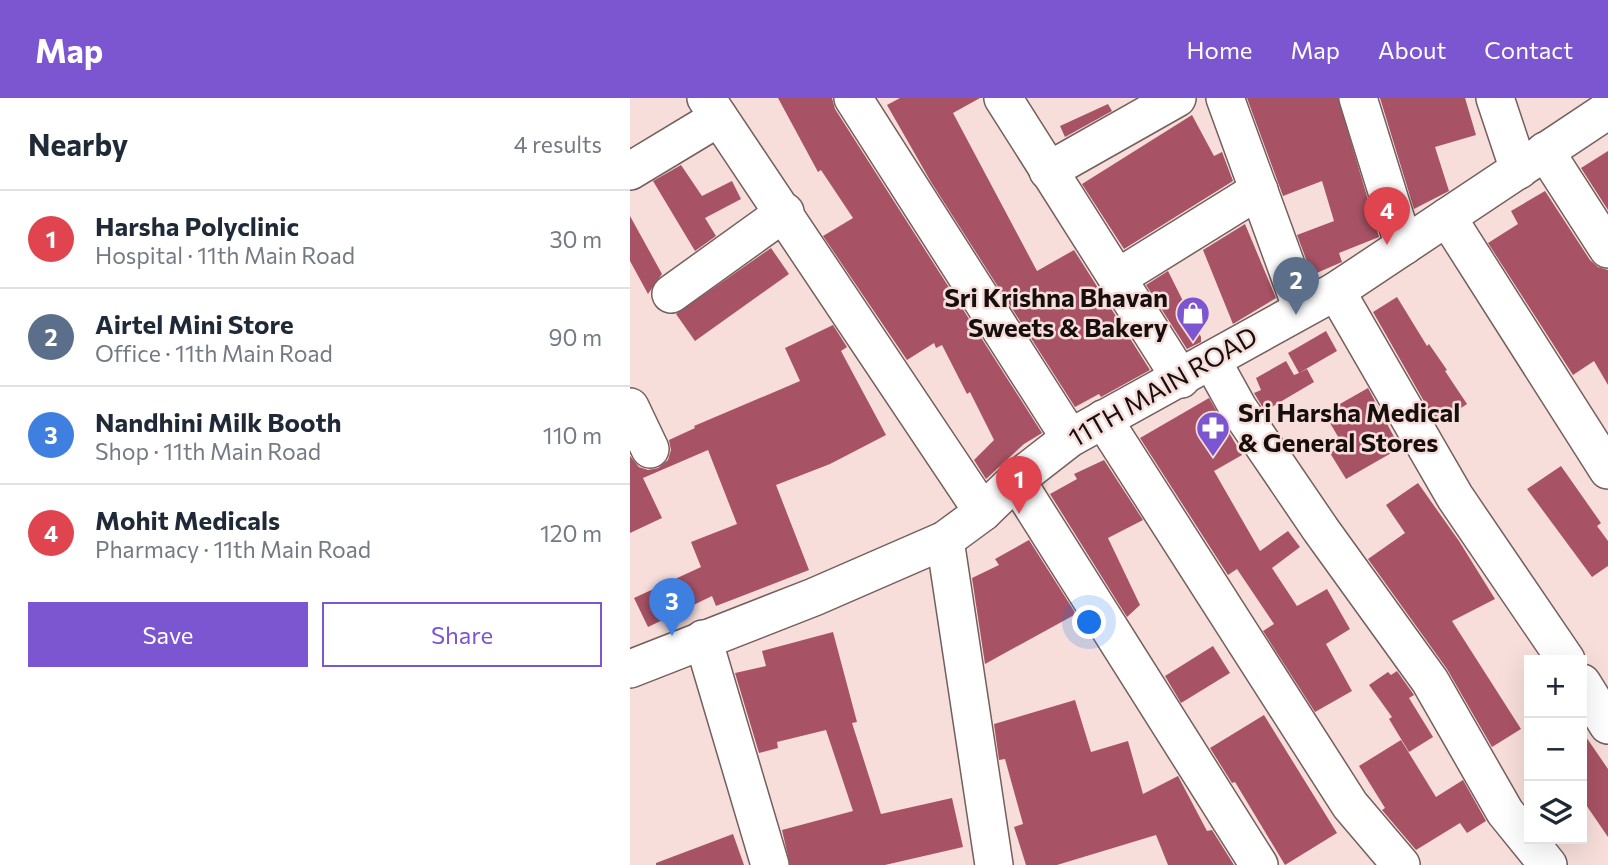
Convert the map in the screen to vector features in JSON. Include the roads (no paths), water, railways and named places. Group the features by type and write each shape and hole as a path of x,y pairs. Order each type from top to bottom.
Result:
{"street":[{"path":"853,98 1070,438"},
{"path":"1003,98 1119,277 1181,379"},
{"path":"1048,171 1177,98"},
{"path":"1224,98 1302,309"},
{"path":"1358,98 1404,246"},
{"path":"1495,98 1532,161 1608,249"},
{"path":"630,171 712,108 785,212 983,512"},
{"name":"11TH MAIN ROAD","path":"631,667 814,597 944,540 983,512 1016,480 1070,438 1336,291 1608,110"},
{"path":"1119,277 1259,190"},
{"path":"671,294 785,212"},
{"path":"1447,217 1608,470"},
{"path":"1336,291 1455,497 1563,655"},
{"path":"1212,361 1238,408 1430,681 1505,813 1548,865"},
{"path":"630,407 650,449"},
{"path":"1103,419 1350,805 1401,865"},
{"path":"1016,480 1259,865"},
{"path":"944,540 994,865"},
{"path":"704,639 769,865"},
{"path":"1587,691 1608,724"}],"place":[{"name":"Mohit Medicals","path":"1387,245"},
{"name":"Airtel Mini Store","path":"1296,315"},
{"name":"Sri Krishna Bhavan Sweets & Bakery","path":"1193,343"},
{"name":"Sri Harsha Medical & General Stores","path":"1213,458"},
{"name":"Harsha Polyclinic","path":"1019,514"},
{"name":"Nandhini Milk Booth","path":"672,636"}]}
